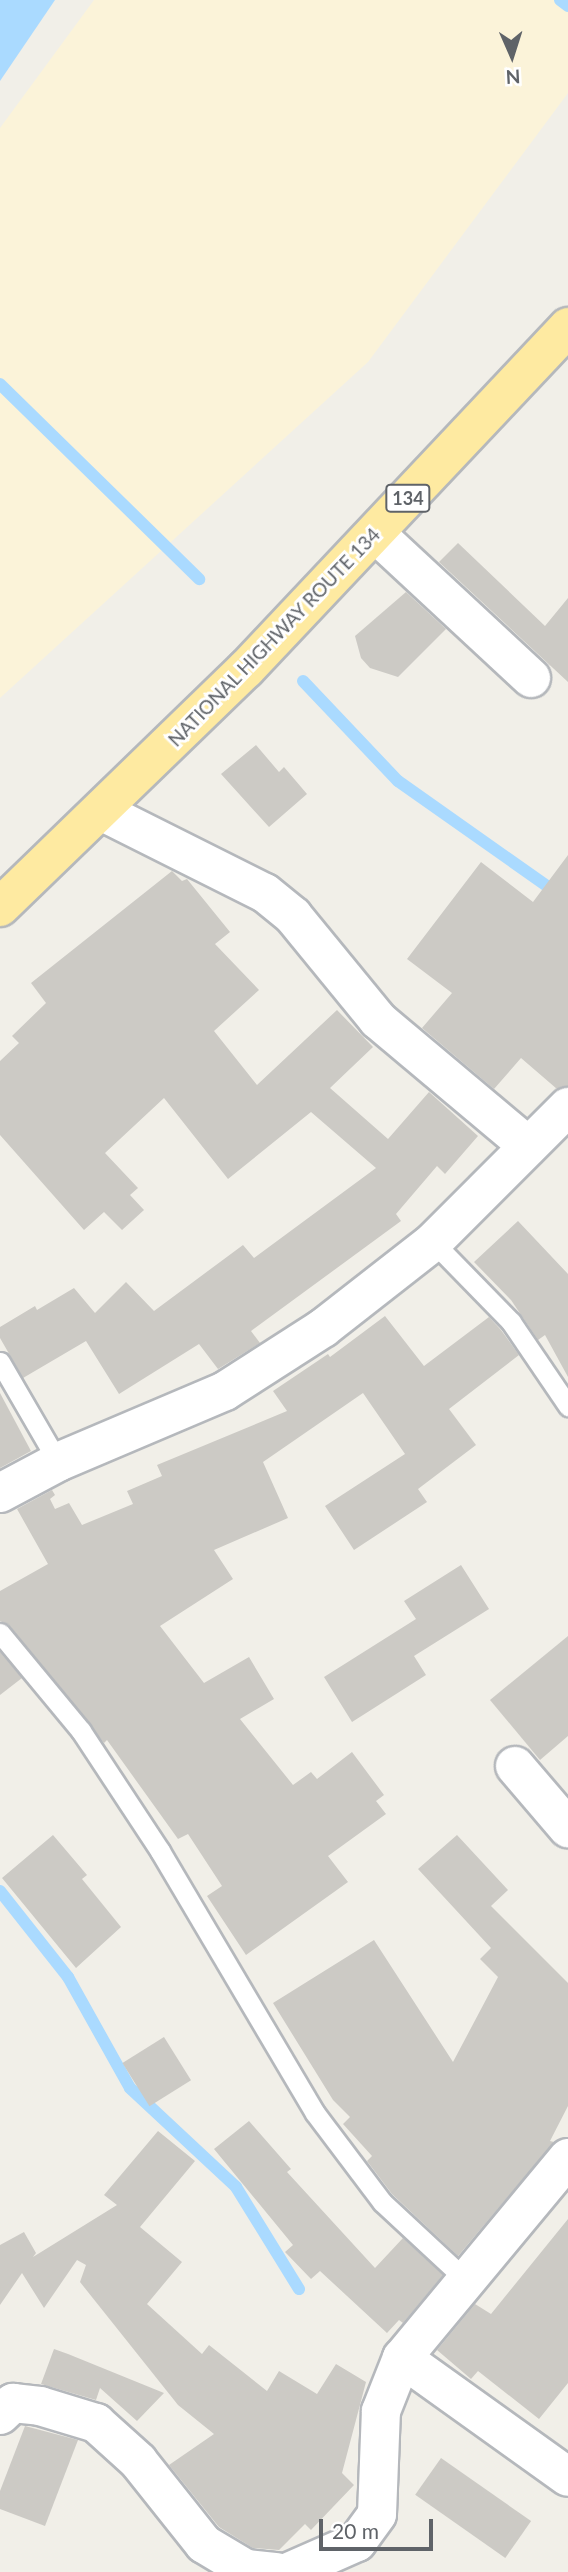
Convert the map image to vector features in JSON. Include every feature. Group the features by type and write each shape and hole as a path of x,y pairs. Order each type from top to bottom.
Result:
{"highway":[{"name":"NATIONAL HIGHWAY ROUTE 134","path":"0,907 101,811 375,533 568,327"}],"street":[{"path":"375,533 531,678"},
{"path":"0,1493 58,1462 225,1391 323,1328 433,1242 553,1129 379,1020 293,916 265,893 101,811"},
{"path":"515,1766 555,1788 568,1828"},
{"path":"289,2572 357,2542 377,2514 381,2411 402,2358 568,2158"},
{"path":"402,2358 564,2467"},
{"path":"0,2415 13,2403 40,2406 96,2423 138,2461 204,2544 246,2569 276,2572"}],"lane":[{"path":"433,1242 511,1322 568,1406"},
{"path":"0,1362 58,1462"},
{"path":"0,1633 82,1731 153,1840 315,2113 382,2202 466,2280"}],"sand":[{"path":"94,0 568,0 568,93 368,362 0,698 0,128"}],"water":[{"path":"0,0 55,0 0,81"}],"building":[{"path":"458,543 545,626 568,598 568,682 439,562"},
{"path":"406,592 446,629 398,677 370,668 361,658 355,636"},
{"path":"256,745 279,772 284,767 307,794 269,827 221,774"},
{"path":"568,855 568,1086 557,1089 521,1058 494,1089 422,1028 452,993 407,959 481,862 533,902"},
{"path":"172,871 182,881 187,879 230,932 215,944 259,990 214,1031 257,1085 337,1010 373,1047 330,1088 388,1139 429,1092 478,1136 445,1174 437,1166 396,1214 401,1221 251,1331 260,1343 218,1369 199,1344 119,1394 86,1341 23,1378 0,1338 0,1327 35,1306 37,1310 74,1288 95,1313 126,1282 154,1311 243,1245 254,1258 376,1168 311,1112 228,1179 164,1098 105,1153 138,1188 130,1195 144,1210 122,1230 104,1212 84,1230 0,1135 0,1061 19,1043 12,1036 46,1003 31,983"},
{"path":"518,1221 568,1274 568,1377 545,1335 538,1340 511,1300 474,1262"},
{"path":"385,1316 424,1366 489,1317 519,1355 449,1409 476,1445 418,1489 427,1502 354,1550 325,1506 405,1454 363,1393 263,1462 288,1518 214,1550 233,1579 160,1626 204,1683 249,1657 274,1699 240,1719 293,1785 311,1772 317,1779 352,1752 384,1795 376,1801 386,1814 328,1856 348,1882 246,1955 207,1896 222,1886 188,1834 178,1839 107,1740 104,1743 9,1625 0,1621 0,1591 48,1564 17,1509 52,1490 55,1495 50,1499 55,1509 69,1503 82,1525 133,1504 127,1491 162,1476 157,1465 287,1411 273,1391 328,1354 330,1357"},
{"path":"0,1393 31,1451 0,1468"},
{"path":"461,1565 489,1609 414,1656 426,1675 352,1722 324,1677 416,1619 404,1601"},
{"path":"568,1636 568,1736 540,1760 490,1700"},
{"path":"0,1652 22,1678 0,1695"},
{"path":"53,1835 87,1875 82,1879 121,1927 76,1968 2,1878"},
{"path":"457,1835 508,1890 491,1906 568,1983 568,2106 550,2141 554,2142 458,2256 392,2194 367,2161 372,2156 343,2124 350,2117 333,2100 273,2003 374,1940 453,2062 498,1977 480,1959 491,1948 418,1869"},
{"path":"164,2037 191,2080 149,2106 122,2063"},
{"path":"249,2121 291,2169 287,2172 375,2268 403,2238 443,2275 403,2323 399,2320 387,2333 320,2271 311,2279 285,2252 293,2245 214,2149"},
{"path":"158,2131 195,2161 140,2227 182,2262 147,2304 202,2354 209,2345 267,2391 279,2371 317,2394 336,2364 366,2382 342,2473 354,2485 311,2530 305,2524 279,2550 253,2548 219,2527 169,2465 214,2434 178,2405 80,2282 86,2265 77,2260 44,2308 22,2273 0,2305 0,2245 24,2232 36,2253 33,2257 117,2205 104,2195"},
{"path":"568,2219 568,2383 539,2419 478,2371 471,2379 437,2350 475,2304 491,2314"},
{"path":"54,2349 164,2393 137,2421 100,2388 96,2400 41,2384"},
{"path":"25,2426 78,2440 45,2526 0,2509 0,2491"},
{"path":"441,2458 531,2521 505,2558 415,2495"}],"waterway":[{"path":"560,0 568,6"},
{"path":"0,384 199,579"},
{"path":"303,681 398,781 568,901"},
{"path":"0,1891 68,1977 130,2088 236,2187 299,2289"}]}
